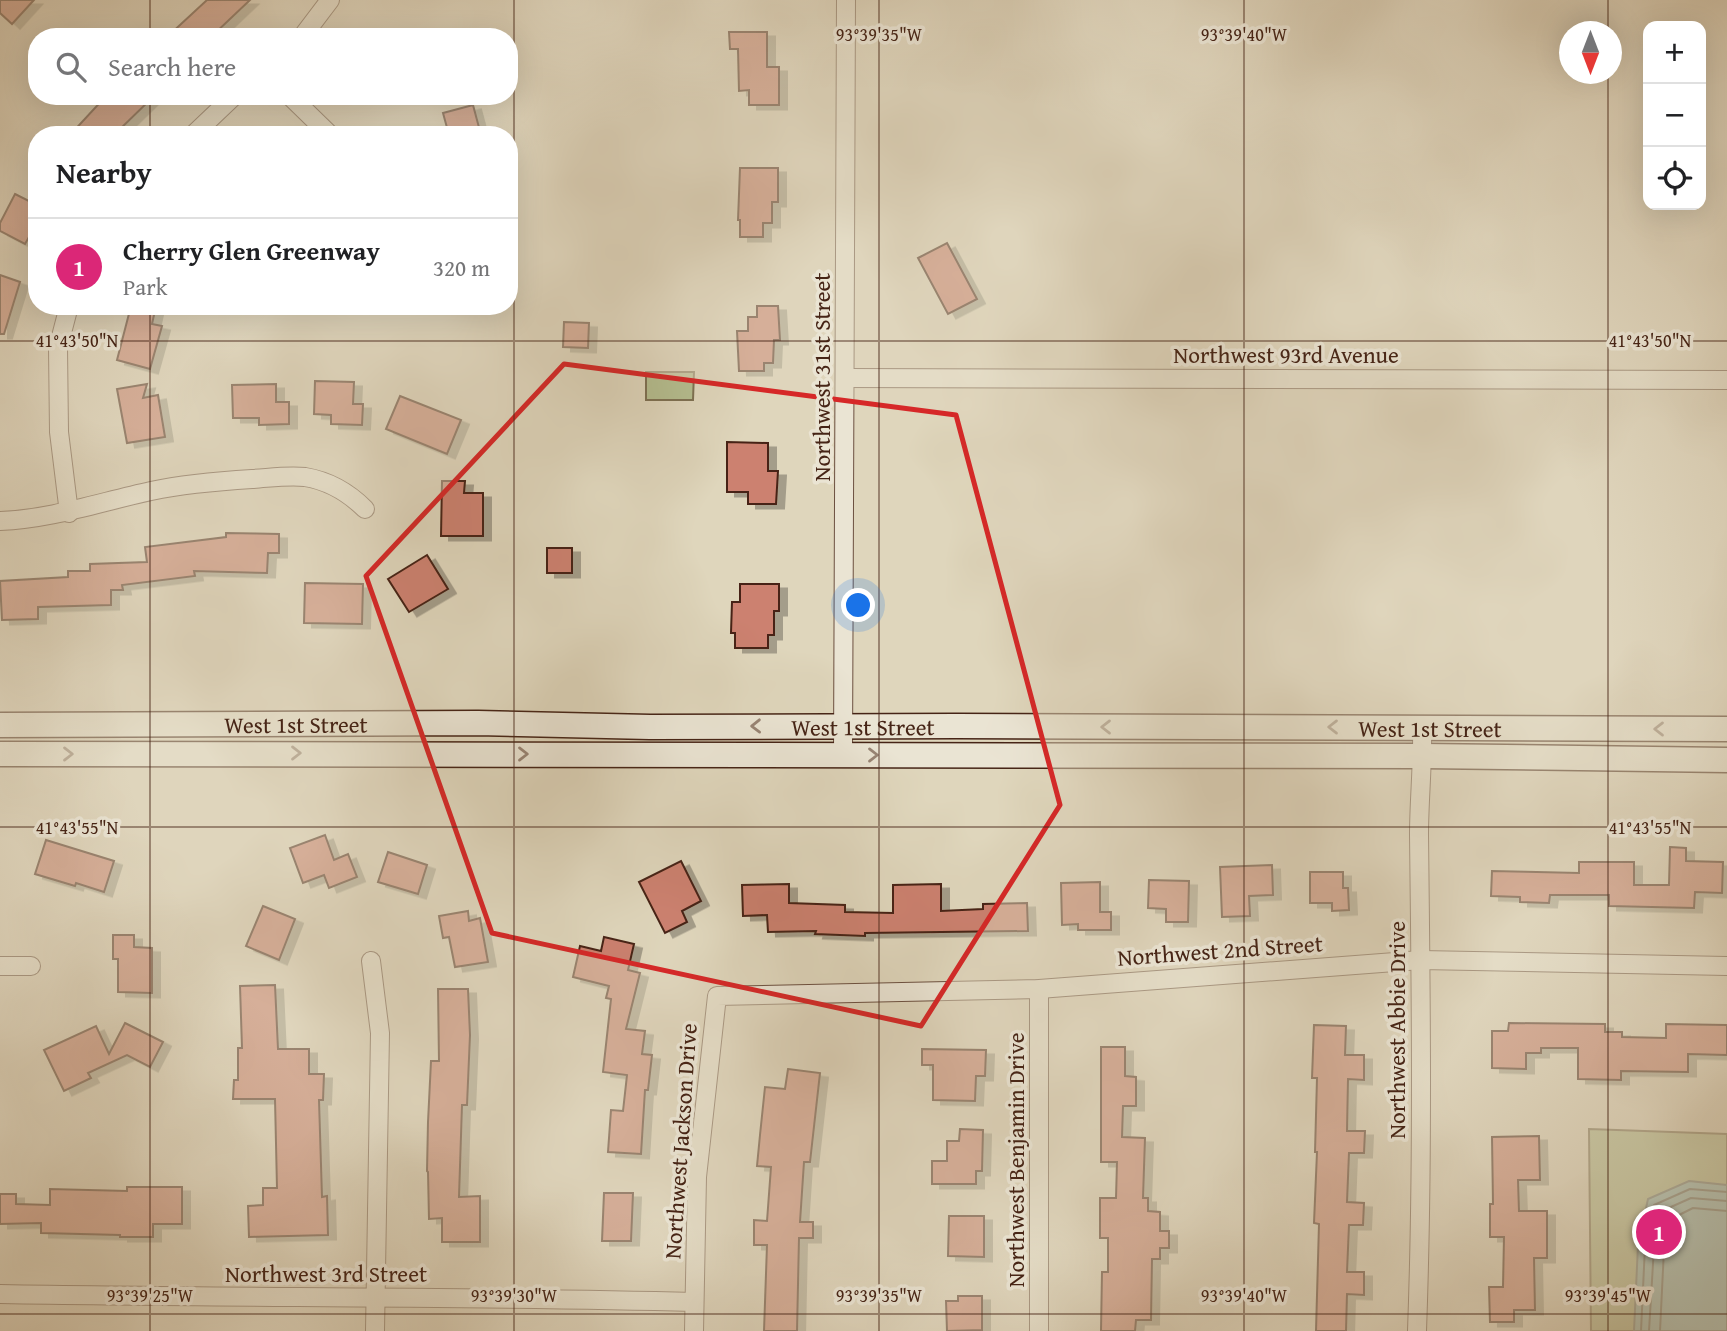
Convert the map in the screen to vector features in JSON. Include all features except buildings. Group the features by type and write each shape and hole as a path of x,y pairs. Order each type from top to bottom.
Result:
{"main road":[{"name":"West 1st Street","path":"0,725 478,723 650,727 1727,729"},
{"name":"West 1st Street","path":"0,754 1423,756 1727,760"}],"street":[{"path":"309,28 330,0"},
{"name":"Northwest 31st Street","path":"843,755 846,0"},
{"path":"202,126 225,105"},
{"path":"299,105 321,126"},
{"path":"67,315 58,348 59,432 69,513"},
{"name":"Northwest 93rd Avenue","path":"845,378 1727,380"},
{"path":"0,521 69,513 152,491 234,480 284,477 306,477 325,482 342,489 365,509"},
{"name":"Northwest Abbie Drive","path":"1417,1331 1421,1226 1419,831 1422,729"},
{"name":"Northwest 2nd Street","path":"716,996 1039,989 1421,960 1727,965"},
{"path":"371,961 380,1033 375,1331"},
{"path":"0,966 31,966"},
{"name":"Northwest Benjamin Drive","path":"1039,989 1039,1331"},
{"name":"Northwest Jackson Drive","path":"694,1331 697,1177 716,996"},
{"name":"Northwest 3rd Street","path":"0,1294 694,1301"}],"highlighted area":[{"path":"564,364 956,415 1060,805 921,1026 492,933 366,576"}],"green space":[{"path":"646,372 694,372 693,400 646,400"},
{"path":"1589,1129 1727,1134 1727,1331 1591,1331"}],"water":[{"path":"1689,1181 1727,1185 1727,1331 1634,1331 1638,1245 1648,1199"}],"place":[{"name":"Cherry Glen Greenway","path":"1659,1232"}]}
